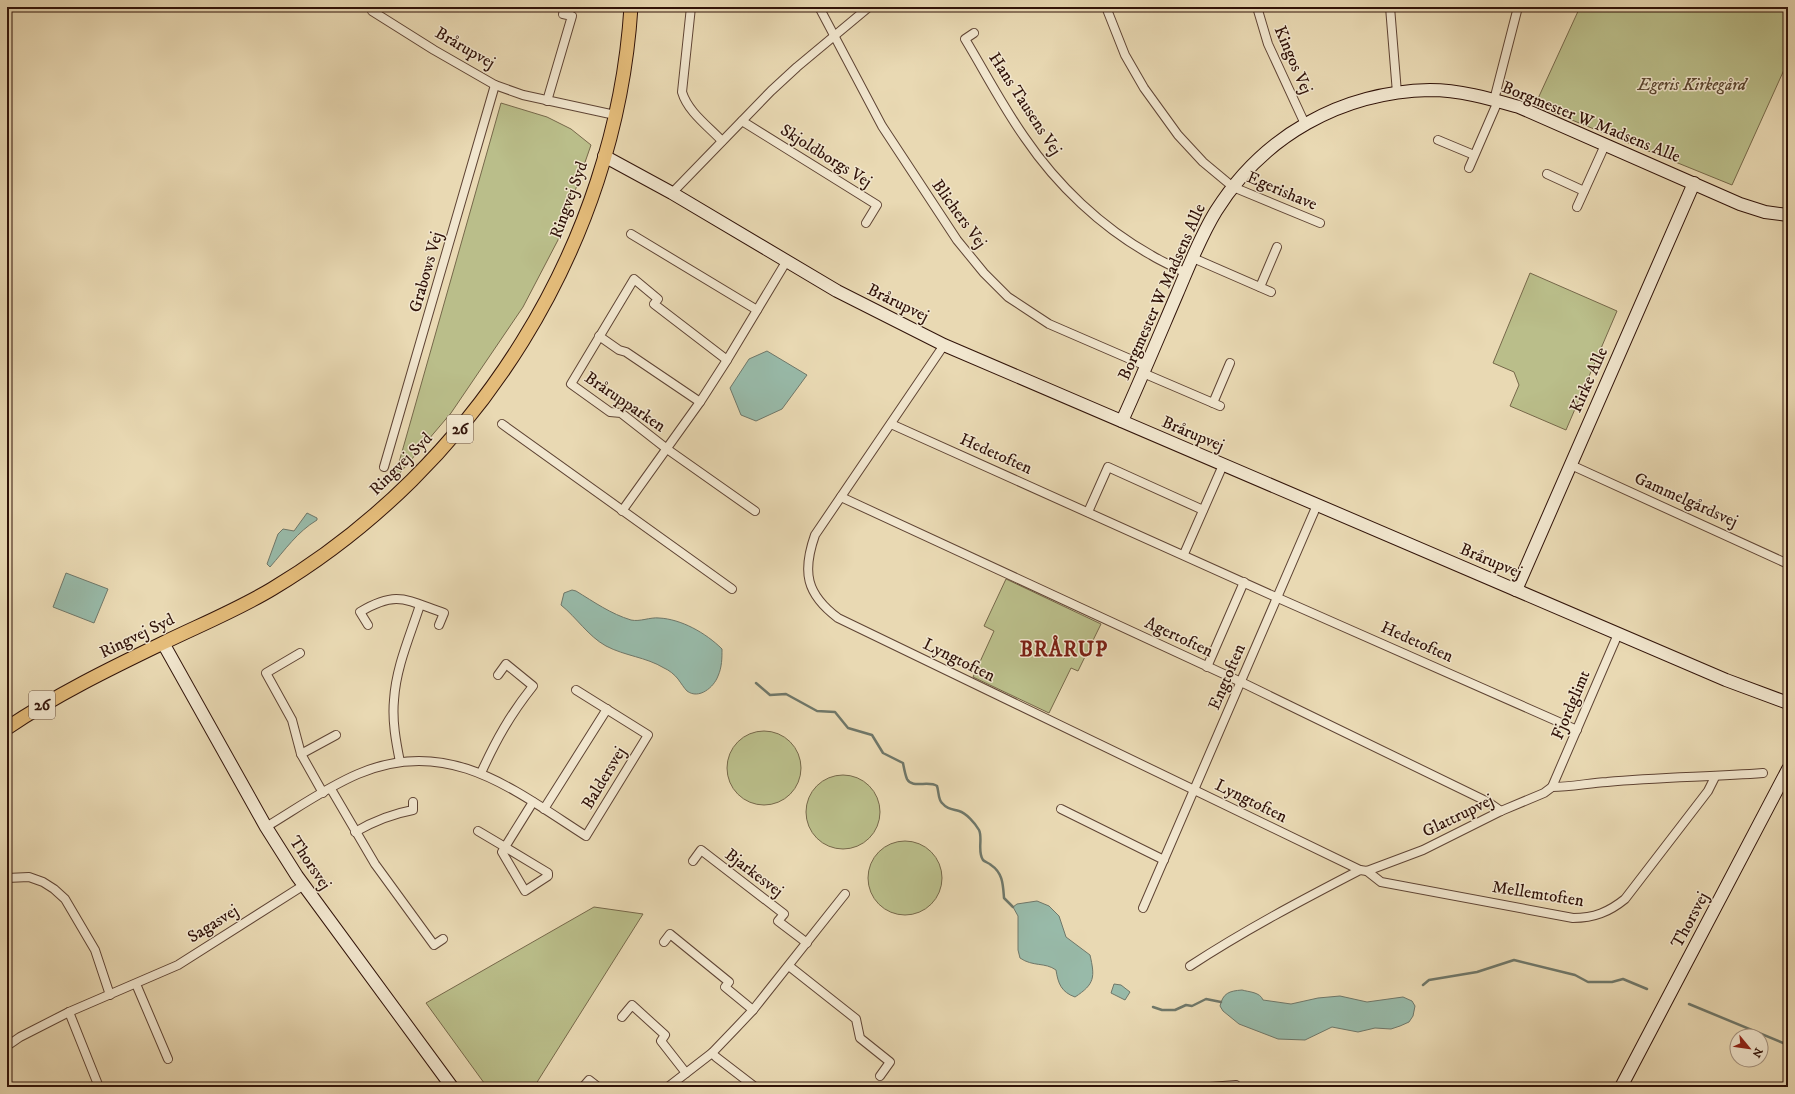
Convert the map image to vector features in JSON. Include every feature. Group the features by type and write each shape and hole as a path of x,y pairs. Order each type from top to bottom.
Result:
{"main road":[{"name":"Ringvej Syd","path":"7,728 33,710 79,684 237,608 300,571 374,516 439,453 486,397 514,355 536,319 575,242 604,156 615,115 625,61 631,7"}],"street":[{"path":"691,7 682,92 685,102 722,141"},
{"name":"Blichers Vej","path":"819,7 882,126 957,240 984,273 1008,297 1049,324 1145,370"},
{"path":"672,193 797,67 869,7"},
{"name":"Egerishave","path":"1106,7 1126,55 1144,88 1162,115 1203,162 1232,187 1320,223"},
{"name":"Kingos Vej","path":"1257,7 1268,44 1305,124"},
{"path":"1390,7 1397,93"},
{"path":"1469,168 1496,100 1518,7"},
{"name":"Brårupvej","path":"372,11 434,50 495,85 523,96 615,115"},
{"path":"547,101 572,16 563,14"},
{"name":"Hans Tausens Vej","path":"974,33 965,39 1024,138 1048,169 1070,193 1121,236 1151,255 1186,273"},
{"name":"Grabows Vej","path":"384,467 495,85"},
{"name":"Borgmester W Madsens Alle","path":"1122,422 1206,228 1232,187 1258,159 1276,143 1305,124 1337,108 1361,100 1397,93 1431,90 1461,93 1496,100 1519,107 1740,204 1765,212 1788,215"},
{"name":"Skjoldborgs Vej","path":"742,121 877,205 866,223"},
{"path":"1438,140 1474,155"},
{"path":"1577,207 1605,145"},
{"name":"Brårupvej","path":"604,156 672,193 786,262 870,310 944,345 1726,680 1788,703"},
{"path":"1547,174 1584,191"},
{"name":"Kirke Alle","path":"1516,590 1694,183"},
{"path":"631,234 757,310"},
{"path":"1260,287 1277,247"},
{"path":"1193,258 1271,292"},
{"name":"Brårupparken","path":"622,511 700,402 728,360 786,262"},
{"name":"Brårupparken","path":"728,360 654,304 658,299 634,280 571,384 610,412 621,414 667,449 755,511"},
{"path":"600,336 619,350 626,352 700,402"},
{"name":"Lyngtoften","path":"944,345 815,535 810,551 808,566 809,582 814,594 823,607 838,618 1194,790 1364,870"},
{"path":"1145,370 1217,405 1230,363"},
{"path":"502,424 732,589"},
{"name":"Hedetoften","path":"891,424 1184,554 1278,598 1577,730"},
{"path":"1184,554 1223,465"},
{"name":"Gammelgårdsvej","path":"1571,465 1788,564"},
{"path":"1088,512 1108,467 1203,510"},
{"name":"Agertoften","path":"841,496 1241,682 1488,802 1501,811"},
{"name":"Engtoften","path":"1143,908 1317,505"},
{"path":"1207,667 1244,582"},
{"path":"368,625 360,612 376,602 398,598 444,613 440,626"},
{"path":"400,762 394,724 396,680 402,657 420,605"},
{"name":"Fjordglimt","path":"1552,787 1618,634"},
{"name":"Thorsvej","path":"163,643 266,827 304,885 452,1087"},
{"path":"300,653 266,673 292,720 301,754 323,794"},
{"path":"481,773 496,740 532,686 506,664 498,675"},
{"name":"Baldersvej","path":"266,827 358,774 380,766 423,760 443,762 481,773 533,802 586,836 648,735 576,690"},
{"name":"Baldersvej","path":"544,809 607,709"},
{"path":"301,754 336,735"},
{"name":"Thorsvej","path":"1621,1087 1788,768"},
{"name":"Glattrupvej","path":"1190,966 1224,944 1286,908 1364,870 1423,850 1501,811 1544,793 1552,787 1607,782 1715,777 1763,773"},
{"name":"Mellemtoften","path":"1364,870 1381,882 1573,918 1587,918 1613,908 1625,899 1708,791 1715,777"},
{"path":"331,789 375,864 434,945 443,939"},
{"path":"355,832 379,819 396,813 413,810 413,802"},
{"path":"478,831 505,847 548,873 548,876 525,891 502,852 505,847 533,802"},
{"path":"1061,809 1164,860"},
{"name":"Bjarkesvej","path":"692,861 700,850 784,914 778,921 807,943"},
{"path":"7,878 29,878 43,882 65,899 95,950 110,995"},
{"name":"Sagasvej","path":"7,1046 20,1037 69,1012 178,965 304,885"},
{"path":"668,1087 712,1053 753,1010 845,894"},
{"path":"664,942 670,934 729,982 725,988 753,1010"},
{"path":"789,966 856,1019 860,1038 890,1062 880,1076"},
{"path":"136,984 168,1060"},
{"path":"622,1017 632,1006 665,1035 661,1041 686,1074"},
{"path":"69,1012 99,1087"},
{"path":"712,1053 755,1087"},
{"path":"583,1087 589,1080 598,1087"},
{"path":"1210,1087 1236,1085"}],"green space":[{"name":"Egeris Kirkegård","path":"1580,7 1788,7 1788,61 1732,185 1535,105"},
{"path":"501,103 547,117 571,129 591,145 558,240 523,307 451,413 394,480"},
{"path":"1530,273 1617,311 1566,430 1510,406 1519,385 1514,372 1493,363"},
{"path":"1006,579 1101,624 1078,671 1071,668 1049,713 973,677 994,631 984,626"},
{"path":"757,731 771,731 785,737 795,747 801,761 801,775 795,789 785,799 771,805 757,805 743,799 733,789 727,775 727,761 733,747 743,737"},
{"path":"836,775 850,775 864,781 874,791 880,805 880,819 874,833 864,843 850,849 836,849 822,843 812,833 806,819 806,805 812,791 822,781"},
{"path":"898,841 912,841 926,847 936,857 942,871 942,885 936,899 926,909 912,915 898,915 884,909 874,899 868,885 868,871 874,857 884,847"},
{"path":"594,907 643,914 534,1087 487,1087 426,1003"}],"shaded area":[{"path":"767,351 807,375 782,409 756,421 741,415 730,388 749,359"},
{"path":"307,513 317,518 317,520 297,536 270,567 267,564 278,534 283,529 294,531"},
{"path":"66,573 108,589 94,623 53,607"},
{"path":"572,590 610,611 631,620 656,618 667,619 684,624 701,632 722,649 721,666 716,680 706,691 696,694 692,693 687,691 670,671 650,661 606,646 588,632 561,605 564,593"},
{"path":"1037,901 1049,906 1059,916 1066,937 1090,955 1093,969 1092,979 1090,984 1075,997 1063,990 1056,970 1048,966 1030,963 1020,958 1018,950 1018,916 1013,907 1017,904"},
{"path":"1114,984 1121,985 1130,992 1125,1000 1111,993"},
{"path":"1242,990 1257,994 1262,997 1263,1000 1291,1004 1318,998 1340,996 1367,1002 1403,997 1412,1001 1415,1006 1413,1016 1409,1022 1391,1029 1375,1028 1358,1032 1332,1027 1305,1040 1278,1039 1239,1024 1223,1011 1220,1006 1225,995 1230,992"}],"waterway":[{"path":"756,683 770,695 786,694 817,711 835,712 848,728 872,735 883,753 903,763 906,777 909,782 917,784 934,784 937,786 940,800 944,805 965,814 979,830 981,857 998,872 1002,880 1004,898 1013,907"},
{"path":"1423,985 1429,980 1477,972 1514,960 1575,975 1588,982 1612,982 1623,979 1647,989"},
{"path":"1153,1007 1162,1010 1175,1010 1186,1005 1192,1006 1206,999 1221,1002"},
{"path":"1689,1004 1788,1045"}],"district":[{"name":"BRÅRUP","path":"1064,650"}]}
